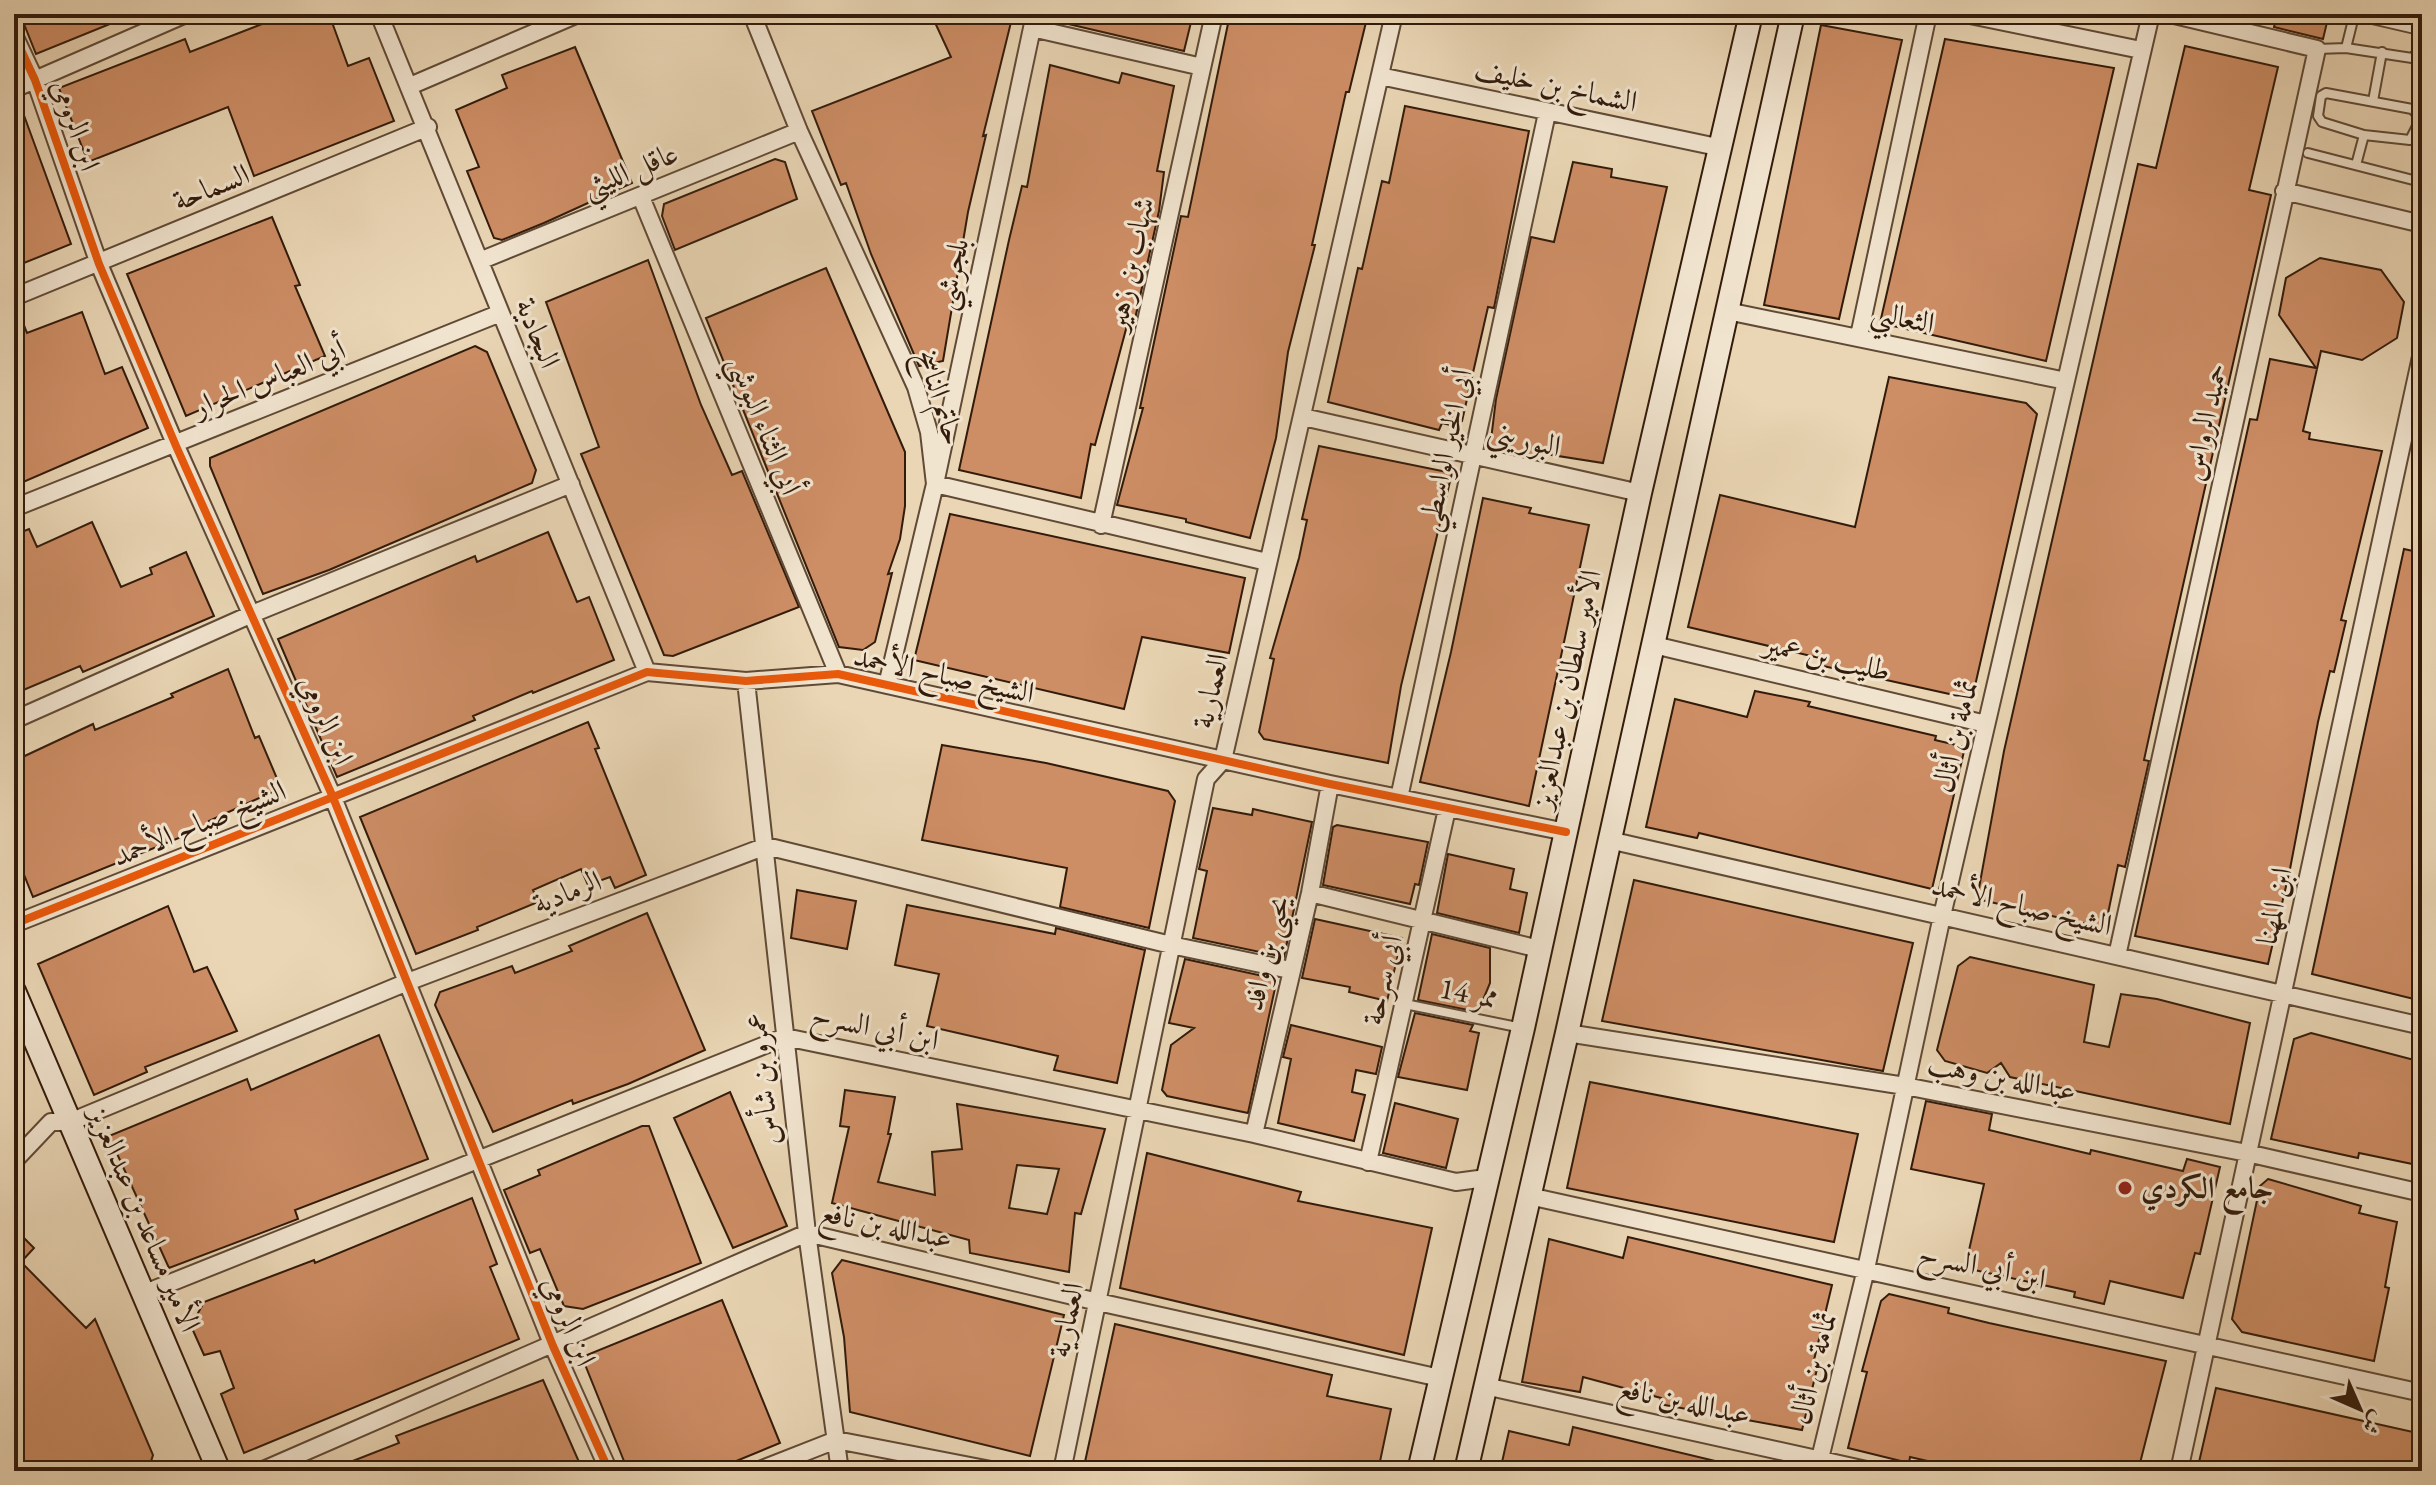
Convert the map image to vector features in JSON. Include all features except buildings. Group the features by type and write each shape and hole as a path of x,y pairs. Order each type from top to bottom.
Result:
{"street":[{"path":"14,89 186,14"},
{"name":"البجادية","path":"379,14 482,260 498,314 647,672"},
{"path":"410,86 578,14"},
{"name":"حاتم الناسخ","path":"752,14 799,131 916,387 929,432 935,484 1267,562"},
{"name":"شهاب بن زهير","path":"1101,525 1214,14"},
{"name":"العمارية","path":"1062,1471 1206,779 1223,760 1394,14"},
{"name":"الأمير سلطان بن عبدالعزيز","path":"1419,1471 1523,1028 1640,493 1751,14"},
{"path":"1466,1471 1567,1033 1793,14"},
{"path":"1859,336 1928,14"},
{"path":"1966,14 2141,50"},
{"name":"ثمامة بن أثال","path":"1818,1465 1866,1269 1942,916 2151,14"},
{"path":"2170,14 2317,49"},
{"path":"1034,21 1202,67"},
{"name":"بلجرشي","path":"887,685 935,484 1034,21"},
{"name":"ابن الرومي","path":"14,35 35,80 99,264 176,446 332,795 553,1346 609,1471"},
{"name":"حميد الرواس","path":"2117,956 2317,49"},
{"name":"الشماخ بن خليف","path":"1380,76 1722,148"},
{"name":"أبي الخير الواسطي","path":"1399,798 1547,113"},
{"name":"السماحة","path":"14,297 428,127"},
{"name":"عاقل الليثي","path":"482,260 799,131"},
{"path":"2284,191 2422,224"},
{"name":"أبي الثناء البوشي","path":"641,197 838,674"},
{"name":"الثعالبي","path":"1727,311 2066,381"},
{"name":"أبي العباس الحرار","path":"14,508 176,446 498,314"},
{"name":"ابن المهنا","path":"2179,1471 2204,1344 2419,384 2422,352"},
{"name":"البوريني","path":"1303,417 1640,493"},
{"path":"14,720 252,614 571,484"},
{"name":"طليب بن عمير","path":"1654,645 1986,724"},
{"name":"الشيخ صباح الأحمد","path":"14,924 647,672 746,681 838,674 1330,784 1566,832"},
{"name":"عمرو بن شأس","path":"746,681 807,1233 840,1471"},
{"name":"يحيى بن وافد","path":"1254,1134 1310,893 1330,784"},
{"name":"أبي سرحة","path":"1368,1162 1447,809"},
{"name":"الشيخ صباح الأحمد","path":"1609,840 2422,1026"},
{"path":"766,846 1171,945 1290,970"},
{"name":"الرمادية","path":"14,1161 51,1122 70,1122 405,983 766,846"},
{"path":"1310,893 1539,949"},
{"name":"الأمير مساعد بن عبدالعزيز","path":"14,991 219,1471"},
{"name":"عبدالله بن وهب","path":"1567,1033 1905,1086 2247,1153 2422,1193"},
{"name":"ابن أبي السرح","path":"145,1293 785,1037 1254,1134 1456,1182 1486,1178"},
{"name":"ابن أبي السرح","path":"1529,1196 2422,1393"},
{"name":"عبدالله بن نافع","path":"261,1471 807,1233 1440,1378"},
{"name":"عبدالله بن نافع","path":"1485,1386 1818,1465 1871,1471"},
{"path":"757,1471 836,1440 996,1471"}],"lane":[{"path":"2346,48 2353,20 2359,16 2415,29 2422,35"},
{"path":"2317,49 2346,48 2412,58 2422,48"},
{"path":"2373,101 2382,52"},
{"path":"2326,93 2412,109 2421,118 2410,140 2364,135 2322,122 2318,116 2318,101 2326,93"},
{"path":"2356,165 2364,135"},
{"path":"2308,153 2417,181"},
{"name":"ممر 14","path":"1405,1004 1523,1028"}],"cycle path":[{"path":"14,35 35,80 99,264 176,446 332,795 553,1346 609,1471"},
{"path":"14,924 647,672 746,681 838,674 1330,784 1566,832"}],"place":[{"name":"جامع الكردي","path":"2125,1188"}]}
